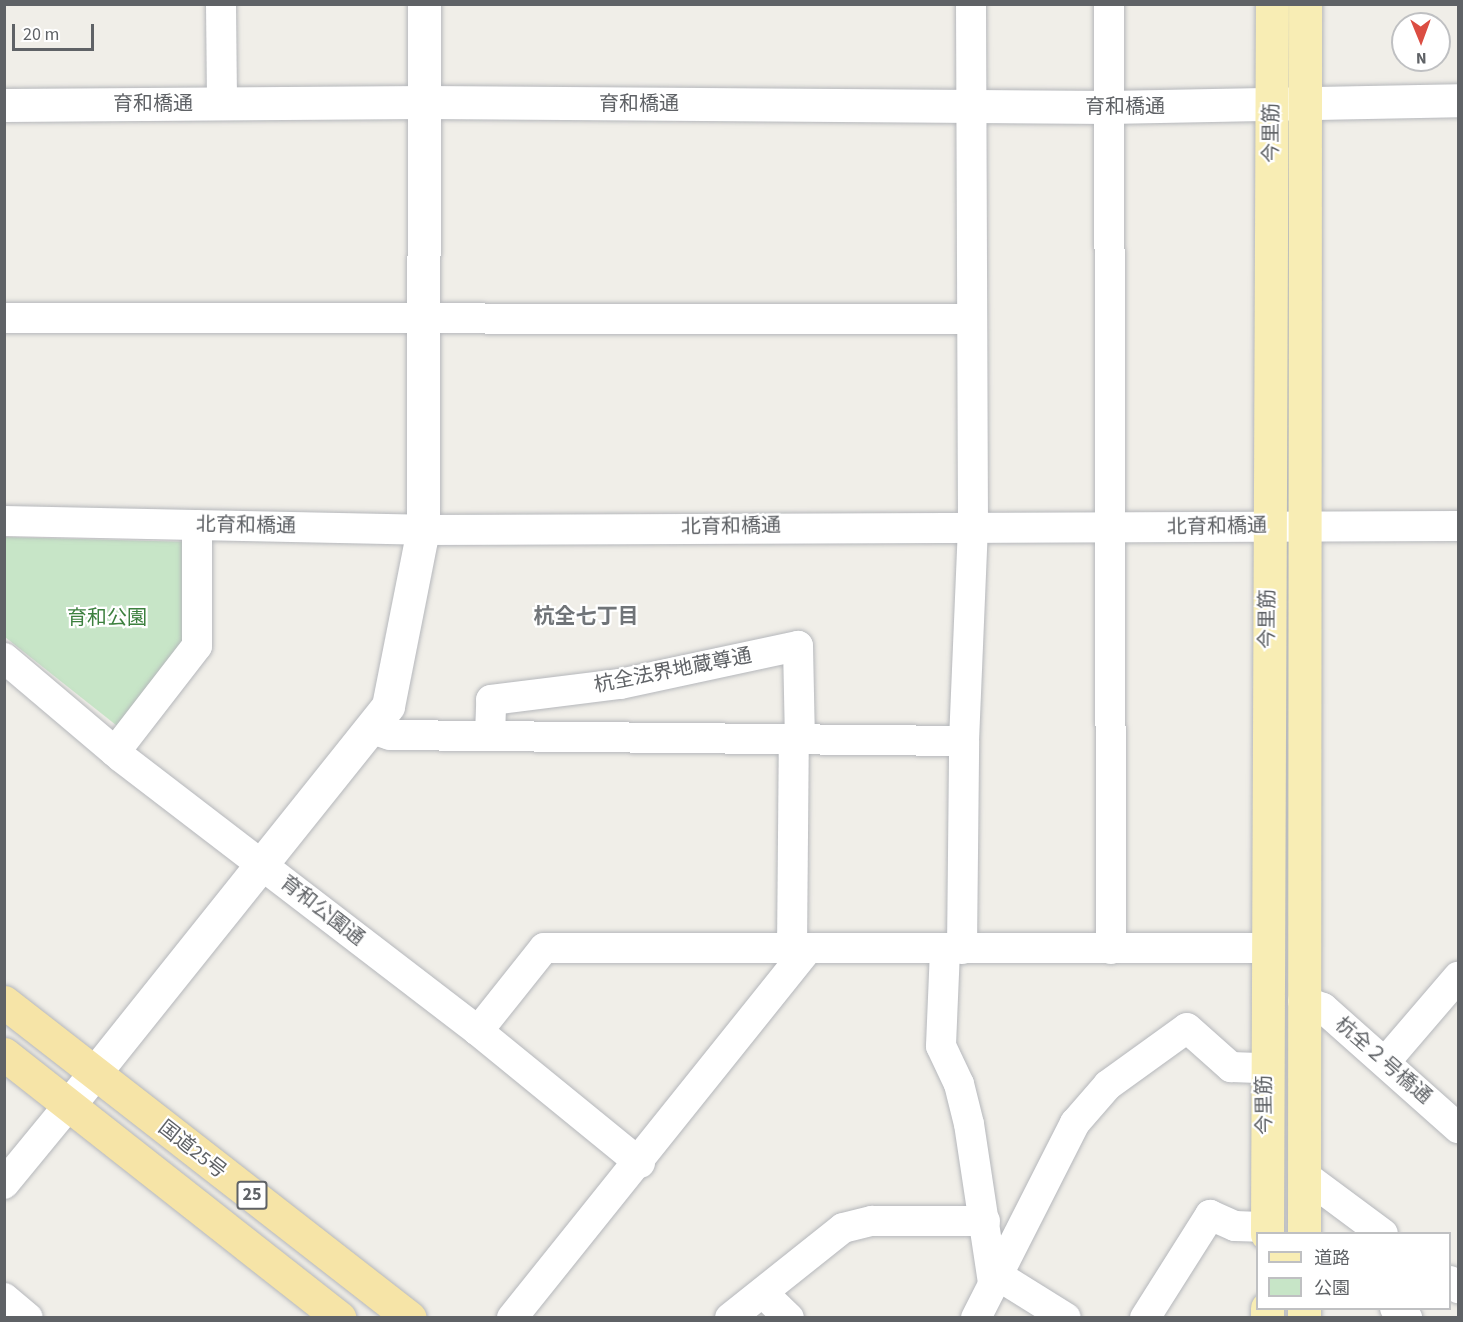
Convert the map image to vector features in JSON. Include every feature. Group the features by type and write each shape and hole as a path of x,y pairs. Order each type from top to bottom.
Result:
{"highway":[{"name":"国道25号","path":"4,1002 410,1317"},
{"name":"国道25号","path":"4,1054 339,1317"}],"main road":[{"name":"今里筋","path":"1267,1230 1265,948 1272,4"},
{"name":"今里筋","path":"1304,1232 1302,526 1305,4"}],"street":[{"path":"221,4 222,103"},
{"path":"4,1184 372,729 388,706 423,530 421,318 425,102 424,4"},
{"path":"971,4 973,525 954,950 941,1046 959,1084 969,1124 995,1279"},
{"path":"1109,4 1111,949"},
{"path":"1305,102 1458,100"},
{"name":"育和橋通","path":"4,105 425,102 1108,107 1273,105 1305,102"},
{"path":"4,318 972,319"},
{"name":"北育和橋通","path":"4,522 423,530 973,525 1109,528 1458,526"},
{"path":"115,752 197,646 198,525"},
{"name":"杭全法界地蔵尊通","path":"490,736 491,700 620,684 798,646 797,739"},
{"name":"育和公園通","path":"4,658 115,752 478,1031 640,1163"},
{"path":"372,729 390,735 964,741"},
{"path":"512,1317 640,1163 800,950 797,739"},
{"path":"478,1031 544,948 954,950 1265,948"},
{"path":"1386,1061 1458,977"},
{"name":"杭全２号橋通","path":"1303,1001 1323,1008 1386,1061 1458,1128"},
{"path":"976,1317 1075,1123 1108,1085 1186,1028 1231,1067 1265,1068"},
{"path":"1305,1176 1382,1232"},
{"path":"1145,1317 1210,1215 1235,1226 1267,1230"},
{"path":"730,1317 843,1228 872,1221 985,1221"},
{"path":"995,1279 1066,1317"},
{"path":"763,1293 789,1317"},
{"path":"4,1298 28,1317"}],"green space":[{"name":"育和公園","path":"4,537 191,542 189,642 121,729 5,637"}],"district":[{"name":"杭全七丁目","path":"586,616"}]}
